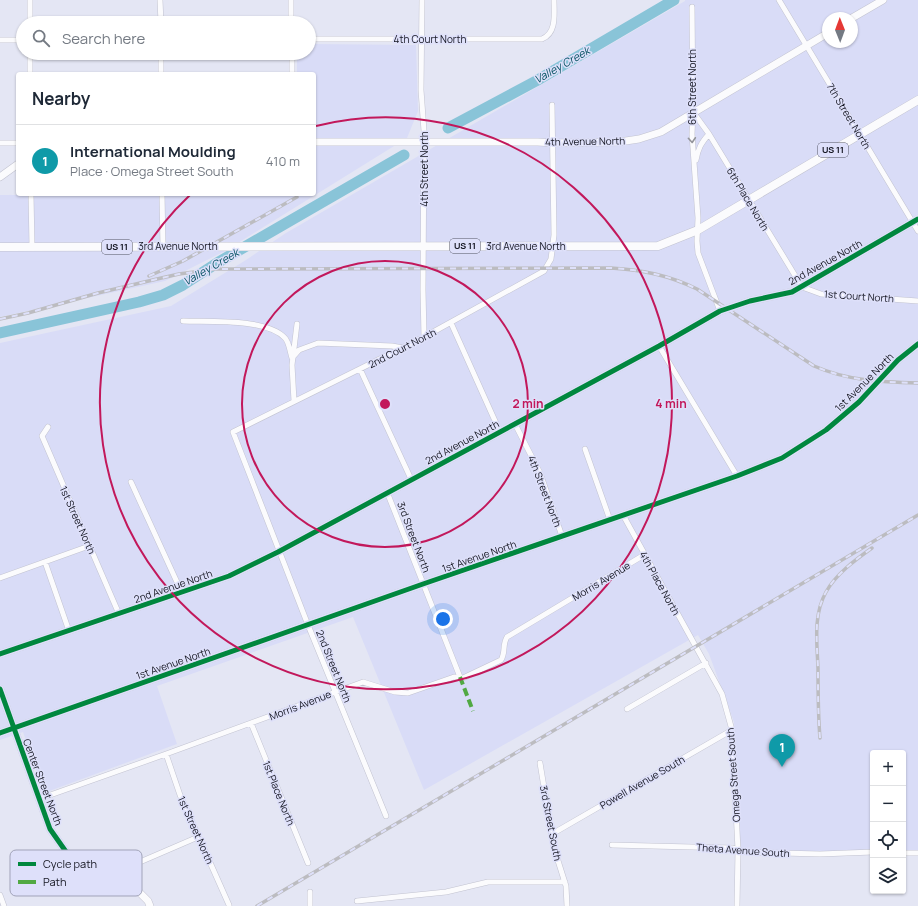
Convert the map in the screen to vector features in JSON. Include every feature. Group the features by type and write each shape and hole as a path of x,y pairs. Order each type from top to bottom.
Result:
{"main road":[{"name":"3rd Avenue North","path":"0,247 658,246 698,230 918,100"}],"street":[{"path":"30,0 30,16"},
{"path":"160,0 161,16"},
{"path":"291,0 291,16"},
{"name":"4th Street North","path":"422,0 421,90 424,143 424,338"},
{"name":"4th Court North","path":"316,39 542,39 549,34 553,24 554,0"},
{"name":"7th Street North","path":"779,0 860,134 915,221 918,231"},
{"path":"858,15 883,0"},
{"name":"6th Street North","path":"692,8 692,134 698,218 698,253 720,311"},
{"name":"4th Avenue North","path":"316,142 553,143 619,142 639,139 661,132 822,36"},
{"path":"0,40 16,40"},
{"path":"30,60 30,72"},
{"path":"161,60 161,72"},
{"path":"292,60 292,72"},
{"name":"2nd Court North","path":"233,432 424,338 544,271 551,260 554,235 552,105"},
{"name":"6th Place North","path":"693,112 709,134 802,287"},
{"name":"6th Street North","path":"695,167 701,142 709,134"},
{"path":"0,144 16,143"},
{"path":"0,177 16,165"},
{"path":"31,196 32,247"},
{"path":"162,196 163,246"},
{"name":"2nd Avenue North","path":"0,654 229,576 278,552 659,346 720,311 792,292 915,221"},
{"name":"1st Court North","path":"802,287 821,294 918,301"},
{"path":"183,321 241,323 271,328 286,339 292,358"},
{"path":"451,323 500,432"},
{"path":"294,401 292,358 297,324"},
{"path":"292,358 299,350 318,344 392,346 403,348"},
{"name":"1st Avenue North","path":"0,733 423,584 737,476 782,458 826,430 859,402 898,360 918,344"},
{"path":"659,346 737,476"},
{"path":"360,369 411,479"},
{"name":"4th Street North","path":"515,424 540,472 562,536"},
{"name":"1st Street North","path":"48,427 42,436 119,614"},
{"name":"2nd Street North","path":"233,432 278,552 386,816"},
{"path":"585,449 610,520"},
{"path":"131,482 182,593"},
{"name":"3rd Street North","path":"387,492 460,677"},
{"name":"4th Place North","path":"623,515 698,650"},
{"path":"0,578 90,546"},
{"name":"Morris Avenue","path":"39,799 363,682 395,692 408,693 454,677 463,678 501,660 504,655 504,642 507,637 644,555"},
{"path":"45,562 69,631"},
{"name":"Omega Street South","path":"698,650 722,694 732,730 738,850 737,906"},
{"path":"627,709 706,663"},
{"name":"Center Street North","path":"0,689 50,828 65,850"},
{"name":"1st Place North","path":"251,723 308,863"},
{"name":"Powell Avenue South","path":"552,834 732,730"},
{"name":"1st Street North","path":"166,754 180,795 229,905"},
{"name":"3rd Street South","path":"540,763 554,848 567,890 567,906"},
{"path":"142,861 198,836"},
{"name":"Theta Avenue South","path":"612,845 732,848 746,852 820,854 870,852"},
{"path":"906,853 918,853"},
{"path":"358,901 446,892 488,882 565,882"},
{"path":"310,892 310,906"},
{"path":"0,895 4,906"},
{"name":"Center Street North","path":"142,895 148,901 150,906"}],"shaded area":[{"path":"685,0 918,0 918,856 906,856 906,750 870,750 870,855 741,853 734,722 709,654 698,635 424,790 353,617 157,686 177,744 44,793 23,732 0,740 0,343 171,306 246,260 286,233"},
{"path":"316,44 416,45 418,111 407,138 316,194 316,72 297,72 297,60 316,60"},
{"path":"0,195 314,196 225,251 165,281 0,317"}],"waterway":[{"name":"Valley Creek","path":"448,128 536,81 674,0"},
{"name":"Valley Creek","path":"0,333 139,302 163,295 183,285 217,263 404,155"}],"railway":[{"path":"149,276 183,261 297,197"},
{"path":"0,319 157,279 179,274 216,269 611,268 655,274 676,280 697,289 814,366 827,371 865,380 918,383"},
{"path":"257,906 918,515"},
{"path":"820,738 818,712 817,639 817,620 819,610 826,592 840,573 872,548"}],"marked path":[{"path":"460,677 473,711"}],"cycle path":[{"path":"0,654 229,576 278,552 659,346 720,311 750,301 792,292 918,219"},
{"path":"0,733 423,584 737,476 782,458 826,430 859,402 898,360 918,344"},
{"path":"0,689 50,829 65,850"}],"place":[{"name":"International Moulding","path":"782,767"}]}
